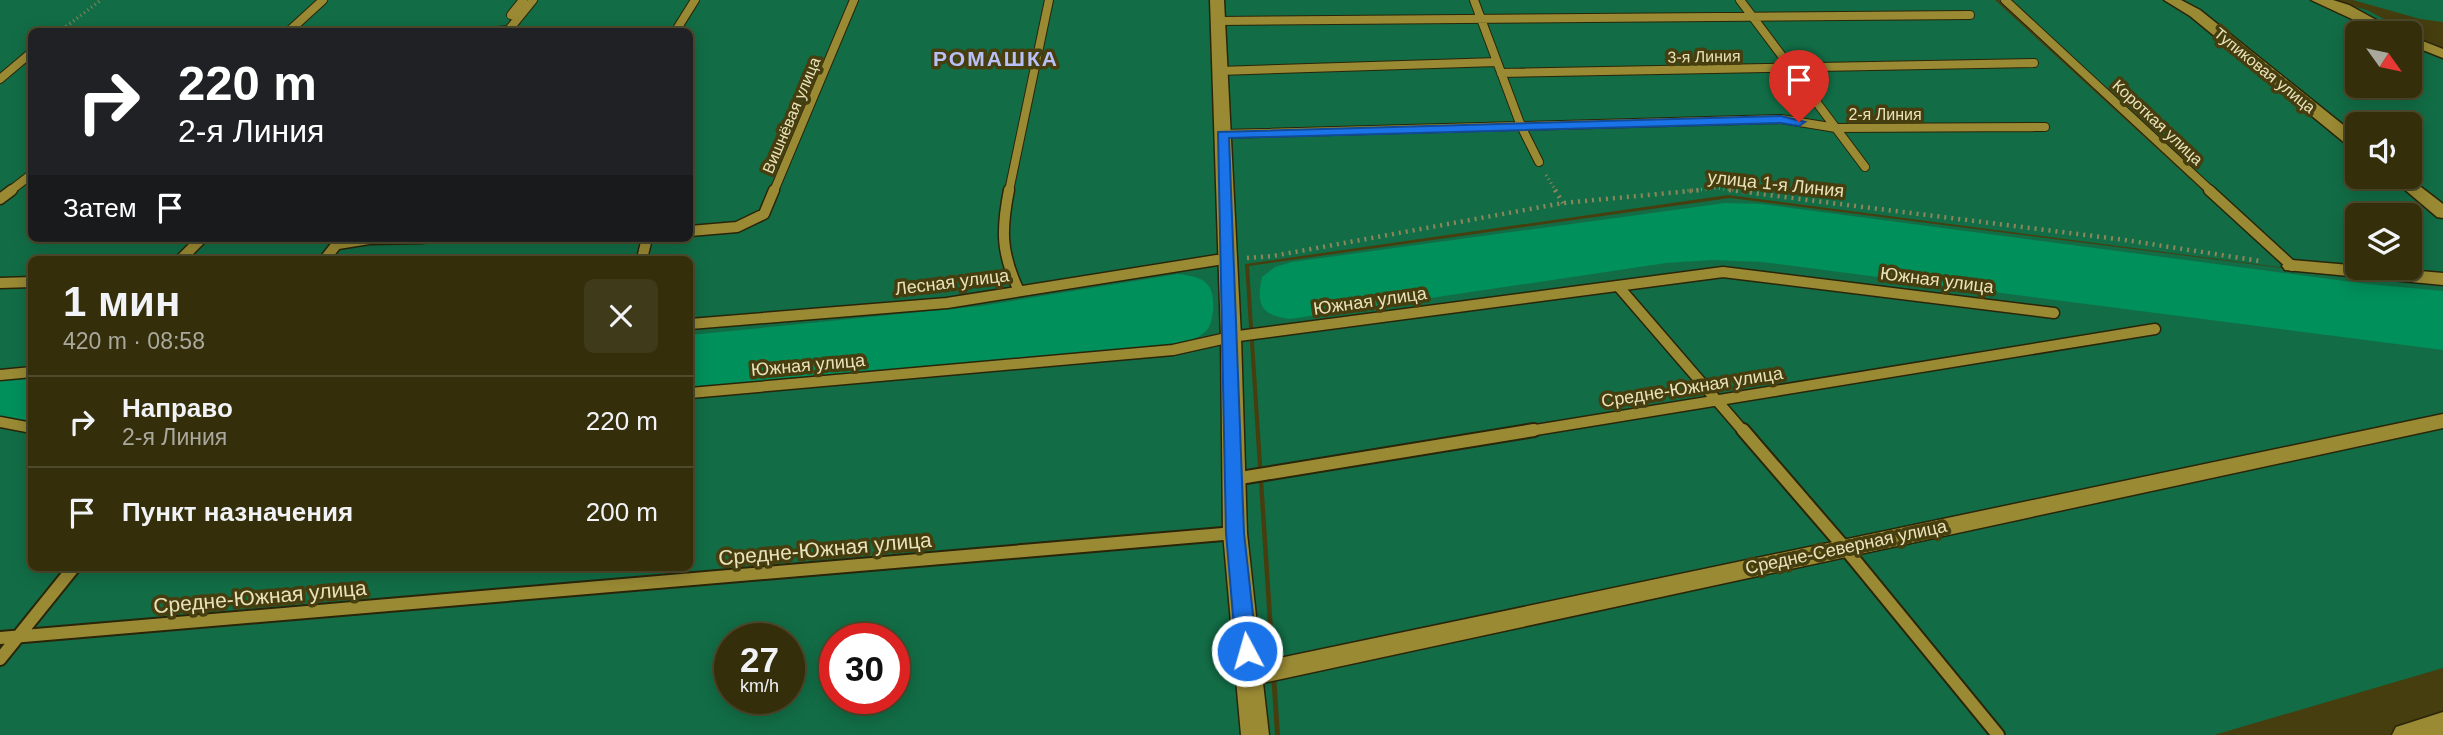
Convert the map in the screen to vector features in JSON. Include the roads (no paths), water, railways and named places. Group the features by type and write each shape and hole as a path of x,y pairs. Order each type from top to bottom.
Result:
{"street":[{"name":"Тупиковая улица","path":"2171,0 2195,13 2345,134"},
{"path":"2318,0 2344,8 2369,21"},
{"path":"1217,11 1222,134 1222,260 1231,337 1235,533 1255,735"},
{"path":"2422,45 2443,54"},
{"path":"2413,189 2443,212"},
{"path":"2292,265 2443,279"},
{"name":"Средне-Северная улица","path":"1249,675 2443,421"},
{"path":"2406,735 2443,724"}],"lane":[{"path":"292,28 323,0"},
{"path":"519,17 511,15 523,0"},
{"path":"510,28 533,0"},
{"path":"678,28 695,0"},
{"name":"Вишнёвая улица","path":"693,231 737,227 764,214 854,0"},
{"path":"1019,291 1006,264 1002,224 1049,0"},
{"path":"1474,0 1521,126 1539,162"},
{"path":"1740,0 1865,167"},
{"name":"Короткая улица","path":"2005,0 2292,265"},
{"path":"1217,11 1480,18 1969,15"},
{"path":"0,79 28,55"},
{"path":"1219,71 1497,62"},
{"name":"3-я Линия","path":"1501,73 2034,63"},
{"name":"2-я Линия","path":"1222,134 1781,119 1836,128 2045,127"},
{"path":"0,199 28,177"},
{"path":"184,256 198,242"},
{"path":"328,256 339,242"},
{"name":"Лесная улица","path":"693,324 947,303 1222,260"},
{"name":"Южная улица","path":"693,393 1173,349 1231,337 1723,272 2054,313"},
{"path":"0,283 28,282"},
{"path":"1618,286 1844,547 1998,735"},
{"name":"Средне-Южная улица","path":"1234,480 2155,329"},
{"path":"0,375 28,372"},
{"path":"0,422 28,427"},
{"name":"Средне-Южная улица","path":"0,638 1235,533"},
{"path":"0,659 71,571"}],"district":[{"name":"РОМАШКА","path":"996,59"}]}
